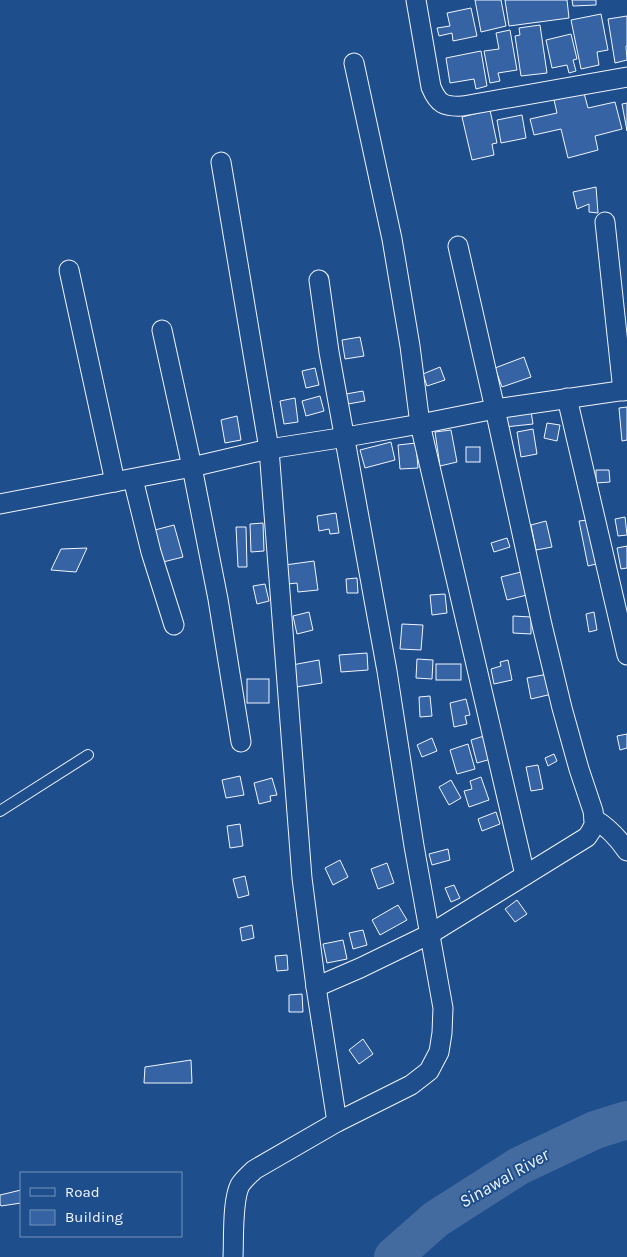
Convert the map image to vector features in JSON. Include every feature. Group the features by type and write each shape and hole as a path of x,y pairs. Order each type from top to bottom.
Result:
{"street":[{"path":"416,0 431,87 436,98 442,104 463,106 627,77"},
{"path":"354,63 392,239 410,346 420,424 525,875"},
{"path":"221,162 269,449 302,878 316,987 337,1122"},
{"path":"0,504 192,467 269,449 420,424 495,409 625,390 605,222"},
{"path":"316,987 367,965 430,934 587,837 594,825 590,801 562,708 542,625 458,246"},
{"path":"70,270 114,482"},
{"path":"233,1257 236,1196 245,1178 254,1170 337,1122 410,1085 429,1071 439,1052 442,1033 443,1008 319,280"},
{"path":"162,330 218,598 241,742"},
{"path":"567,398 627,655"},
{"path":"133,479 154,560 174,625"},
{"path":"594,819 603,823 627,851"}],"lane":[{"path":"0,811 88,755"}],"building":[{"path":"475,0 501,0 506,26 481,32"},
{"path":"505,0 567,0 569,18 509,26"},
{"path":"572,0 596,0 596,5 573,6"},
{"path":"471,8 477,36 453,41 452,33 439,36 437,28 450,26 447,13"},
{"path":"601,14 608,50 597,52 599,65 581,69 571,20"},
{"path":"627,16 627,60 615,63 608,19"},
{"path":"540,25 547,73 521,76 515,36 520,35 519,28"},
{"path":"510,30 517,70 498,73 500,81 490,83 484,51 499,49 496,33"},
{"path":"571,34 577,59 573,60 576,71 569,73 567,65 552,68 546,40"},
{"path":"481,51 487,86 476,89 474,79 450,83 446,58"},
{"path":"584,93 588,108 615,102 622,129 595,136 598,150 568,158 561,129 534,135 530,119 557,113 554,100"},
{"path":"627,103 627,131 622,104"},
{"path":"490,110 497,143 492,144 494,155 472,160 462,117"},
{"path":"522,115 526,138 501,143 497,120"},
{"path":"596,187 598,213 589,212 589,204 577,209 573,192"},
{"path":"360,337 364,356 345,359 342,340"},
{"path":"524,357 531,377 502,387 495,368"},
{"path":"440,367 445,380 427,386 423,374"},
{"path":"315,368 319,385 306,388 302,371"},
{"path":"363,391 365,401 348,404 346,394"},
{"path":"320,396 324,411 306,416 302,401"},
{"path":"295,398 298,422 284,424 280,401"},
{"path":"627,407 627,440 622,441 619,408"},
{"path":"531,411 533,424 505,427 504,414"},
{"path":"237,416 241,440 225,443 221,420"},
{"path":"547,423 560,425 557,441 544,438"},
{"path":"533,429 537,454 521,457 517,432"},
{"path":"451,430 457,462 440,466 435,432"},
{"path":"391,442 395,460 365,468 360,450"},
{"path":"416,443 418,468 400,469 398,445"},
{"path":"466,447 480,447 480,462 466,462"},
{"path":"596,470 609,470 610,482 596,483"},
{"path":"336,513 339,533 330,534 329,529 319,531 317,516"},
{"path":"625,517 627,535 618,536 615,519"},
{"path":"588,520 596,564 588,566 579,521"},
{"path":"546,521 552,547 536,550 531,525"},
{"path":"263,523 264,551 251,552 250,524"},
{"path":"174,525 183,557 159,563 151,531"},
{"path":"236,527 246,527 247,567 238,567"},
{"path":"507,538 510,547 494,552 491,543"},
{"path":"627,546 627,568 621,569 617,548"},
{"path":"87,548 76,572 51,570 61,549"},
{"path":"314,561 318,590 298,592 297,583 288,584 285,565"},
{"path":"521,572 527,595 507,600 501,577"},
{"path":"357,578 358,593 347,593 346,579"},
{"path":"265,584 269,601 257,604 253,586"},
{"path":"445,594 447,613 432,615 430,595"},
{"path":"309,612 313,630 297,634 293,616"},
{"path":"594,612 597,630 589,632 586,614"},
{"path":"513,616 531,617 531,634 513,633"},
{"path":"402,624 423,625 421,650 400,649"},
{"path":"367,653 368,670 341,672 339,655"},
{"path":"417,659 433,660 432,679 416,678"},
{"path":"319,660 322,683 296,687 292,665"},
{"path":"508,660 512,680 494,684 491,669 501,666 500,662"},
{"path":"436,664 461,664 461,680 436,680"},
{"path":"548,674 552,694 531,699 527,678"},
{"path":"247,679 269,679 269,703 247,703"},
{"path":"430,696 432,716 420,717 419,697"},
{"path":"466,699 470,715 465,716 467,724 454,727 450,703"},
{"path":"627,734 627,748 620,750 617,736"},
{"path":"484,736 491,759 477,763 471,740"},
{"path":"432,738 437,751 422,757 417,745"},
{"path":"468,744 475,769 457,774 450,750"},
{"path":"554,754 557,761 548,766 545,758"},
{"path":"538,765 543,789 531,791 526,767"},
{"path":"240,776 244,795 226,798 222,780"},
{"path":"481,777 489,800 469,807 464,791 472,789 470,781"},
{"path":"272,778 277,795 270,796 271,801 259,804 254,783"},
{"path":"451,780 461,798 449,805 439,787"},
{"path":"496,812 500,824 482,831 478,819"},
{"path":"240,824 243,846 230,848 227,826"},
{"path":"448,849 450,860 432,865 429,854"},
{"path":"340,860 348,877 333,885 325,868"},
{"path":"387,863 394,883 378,889 371,869"},
{"path":"245,876 249,895 238,898 233,879"},
{"path":"454,885 460,898 451,902 445,888"},
{"path":"517,900 527,914 515,922 505,909"},
{"path":"398,905 407,920 380,935 372,920"},
{"path":"252,925 254,938 242,941 240,928"},
{"path":"363,930 367,945 353,949 349,933"},
{"path":"343,940 347,959 327,963 323,944"},
{"path":"287,955 288,970 277,971 275,956"},
{"path":"302,994 303,1012 289,1012 289,995"},
{"path":"363,1039 373,1054 359,1064 349,1050"},
{"path":"191,1060 192,1083 144,1083 145,1067"},
{"path":"20,1190 20,1203 1,1206 0,1195"}],"waterway":[{"name":"Sinawal River","path":"393,1257 436,1219 519,1166 595,1130 627,1120"}]}
